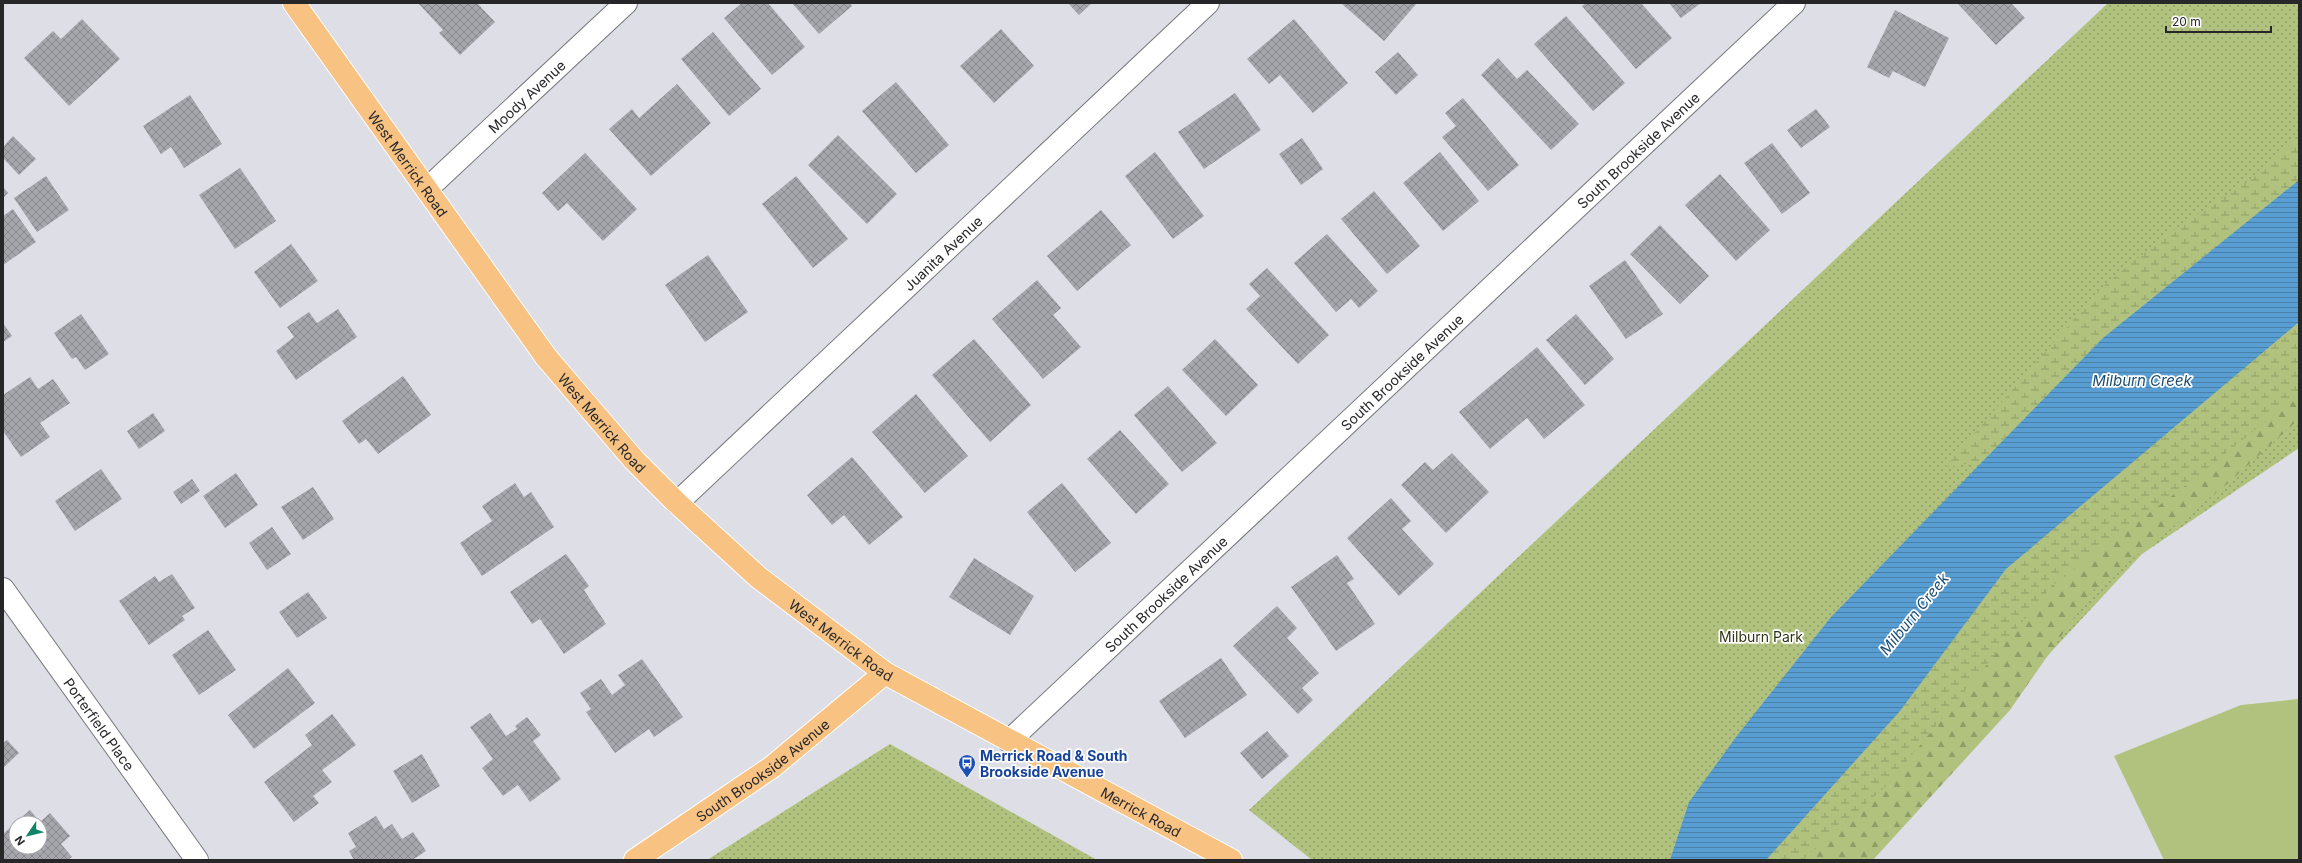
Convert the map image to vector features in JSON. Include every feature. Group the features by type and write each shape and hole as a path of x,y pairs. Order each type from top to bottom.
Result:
{"main road":[{"name":"West Merrick Road","path":"294,3 546,357 634,460 676,503 758,577 885,673 1009,741"},
{"name":"South Brookside Avenue","path":"635,860 772,768 885,673"},
{"name":"Merrick Road","path":"1009,741 1231,860"}],"street":[{"name":"Moody Avenue","path":"427,189 626,3"},
{"name":"Juanita Avenue","path":"676,503 1208,3"},
{"name":"South Brookside Avenue","path":"1009,741 1794,3"},
{"name":"Porterfield Place","path":"3,589 197,860"}],"green space":[{"name":"Milburn Park","path":"2108,3 2299,3 2299,448 2142,554 1858,860 1312,860 1249,810"},
{"path":"2299,134 2299,180 2103,338 1982,462 1945,467 2101,288 2169,233 2265,170"},
{"path":"2299,322 2299,394 2194,479 2053,585 1886,786 1803,860 1766,860 1900,711 2006,569"},
{"path":"2299,394 2299,419 2227,484 2094,589 2010,710 1873,860 1803,860 1886,786 2053,585 2194,479"},
{"path":"2299,699 2299,860 2164,860 2114,756 2241,705"},
{"path":"890,744 1097,860 707,860"}],"water":[{"name":"Milburn Creek","path":"2299,180 2299,322 2006,569 1900,711 1766,860 1670,860 1689,802 1736,737 1831,617 2103,338"}],"building":[{"path":"418,3 477,3 495,22 460,55 439,33 443,30"},
{"path":"742,3 768,3 805,47 772,75 724,18"},
{"path":"792,3 850,3 852,6 819,34"},
{"path":"1068,3 1092,3 1079,15"},
{"path":"1341,3 1417,3 1384,41"},
{"path":"1586,3 1641,3 1672,38 1636,69 1582,6"},
{"path":"1669,3 1701,3 1681,18"},
{"path":"1957,3 2011,3 2025,18 1996,45"},
{"path":"1895,10 1949,38 1925,87 1893,71 1889,78 1867,67"},
{"path":"1566,16 1625,83 1593,111 1534,44"},
{"path":"82,19 120,59 69,106 24,58 53,31 61,39"},
{"path":"1294,19 1348,83 1313,113 1280,75 1269,84 1247,59"},
{"path":"1001,29 1034,66 994,103 960,66"},
{"path":"713,32 761,89 729,116 681,59"},
{"path":"1398,52 1418,75 1396,95 1375,72"},
{"path":"1498,58 1517,79 1527,70 1579,124 1551,150 1481,75"},
{"path":"896,82 949,145 916,173 862,111"},
{"path":"677,84 711,123 651,176 609,129 632,109 639,118"},
{"path":"1235,93 1261,130 1204,169 1178,132"},
{"path":"190,95 222,144 184,168 171,147 161,154 143,126"},
{"path":"1463,98 1519,165 1488,191 1442,137 1456,126 1445,113"},
{"path":"1816,109 1830,127 1801,148 1787,130"},
{"path":"838,135 897,194 867,224 808,165"},
{"path":"13,136 36,159 19,175 3,158 3,147"},
{"path":"1302,138 1323,169 1301,185 1279,154"},
{"path":"1772,143 1810,193 1782,214 1744,163"},
{"path":"1155,152 1204,216 1173,239 1125,176"},
{"path":"1440,152 1479,201 1443,231 1403,183"},
{"path":"585,153 637,209 603,241 567,203 558,211 542,193"},
{"path":"240,168 276,221 235,249 199,195"},
{"path":"1720,174 1770,230 1736,261 1685,205"},
{"path":"46,176 69,210 37,232 14,198"},
{"path":"796,176 848,239 813,268 762,204"},
{"path":"3,187 8,193 3,198"},
{"path":"1374,191 1420,246 1387,274 1341,219"},
{"path":"13,209 36,242 3,265 3,216"},
{"path":"1101,210 1131,245 1077,291 1047,256"},
{"path":"1660,225 1709,276 1680,304 1630,254"},
{"path":"1327,234 1378,291 1359,308 1351,299 1336,312 1294,263"},
{"path":"291,244 318,281 280,308 254,272"},
{"path":"708,255 748,312 705,342 665,285"},
{"path":"1625,260 1663,314 1626,339 1589,286"},
{"path":"1267,268 1329,335 1298,364 1246,309 1260,296 1249,284"},
{"path":"1037,280 1061,308 1053,315 1081,347 1043,379 992,319"},
{"path":"338,309 357,337 296,380 276,351 294,337 287,327 309,312 317,323"},
{"path":"81,314 109,354 85,370 76,357 72,359 54,333"},
{"path":"1576,314 1614,359 1585,385 1546,340"},
{"path":"3,323 12,336 3,342"},
{"path":"974,339 1031,405 990,442 932,375"},
{"path":"1215,339 1258,385 1226,416 1182,370"},
{"path":"1537,347 1585,405 1544,439 1527,418 1490,449 1459,412"},
{"path":"403,376 431,415 378,454 366,439 359,444 342,421"},
{"path":"30,377 38,389 53,379 70,403 40,423 50,437 21,457 3,431 3,395"},
{"path":"1168,386 1217,443 1182,472 1134,415"},
{"path":"916,394 968,456 925,493 872,432"},
{"path":"153,413 165,431 139,449 127,431"},
{"path":"1120,430 1169,484 1136,514 1087,459"},
{"path":"1452,453 1489,492 1446,533 1401,485 1425,462 1433,470"},
{"path":"852,457 903,517 869,545 844,515 832,525 807,495"},
{"path":"101,469 122,499 75,531 55,501"},
{"path":"236,473 258,505 225,528 203,496"},
{"path":"192,479 200,491 181,504 173,492"},
{"path":"515,483 524,497 531,492 554,527 482,576 460,543 492,521 482,506"},
{"path":"1062,483 1111,543 1075,572 1027,512"},
{"path":"313,487 334,519 303,540 281,507"},
{"path":"1391,498 1411,521 1402,529 1434,564 1399,596 1347,538"},
{"path":"272,527 291,554 267,570 249,543"},
{"path":"566,554 589,586 584,590 606,624 564,654 540,619 532,624 510,592"},
{"path":"1337,555 1354,579 1347,583 1375,624 1336,651 1291,587"},
{"path":"974,558 1034,596 1010,635 949,597"},
{"path":"172,574 195,608 182,616 185,620 149,645 119,601 155,576 159,582"},
{"path":"308,592 327,618 297,638 279,612"},
{"path":"1277,606 1297,628 1287,638 1319,673 1302,688 1313,700 1298,714 1233,646"},
{"path":"208,630 236,670 199,695 172,655"},
{"path":"1221,658 1247,695 1185,738 1159,701"},
{"path":"642,659 683,717 654,737 649,729 615,753 586,712 591,709 580,693 601,679 612,695 625,685 618,675"},
{"path":"288,668 315,703 254,749 228,715"},
{"path":"490,713 506,736 517,729 515,726 527,717 541,735 533,741 561,779 530,802 518,785 503,796 482,768 493,759 470,727"},
{"path":"332,714 356,745 322,770 332,782 313,796 319,803 294,822 264,782 312,745 305,735"},
{"path":"1267,731 1289,756 1262,779 1240,753"},
{"path":"7,740 19,753 3,768 3,743"},
{"path":"422,754 440,786 412,803 393,771"},
{"path":"30,810 34,815 24,815"},
{"path":"50,813 70,836 61,844 72,857 68,860 3,860 3,834 8,830 8,855 48,855 48,815"},
{"path":"376,816 384,829 392,824 402,839 413,832 426,851 414,859 415,860 354,860 349,851 356,847 348,833"}],"place":[{"name":"Merrick Road & South Brookside Avenue","path":"967,778"}]}
